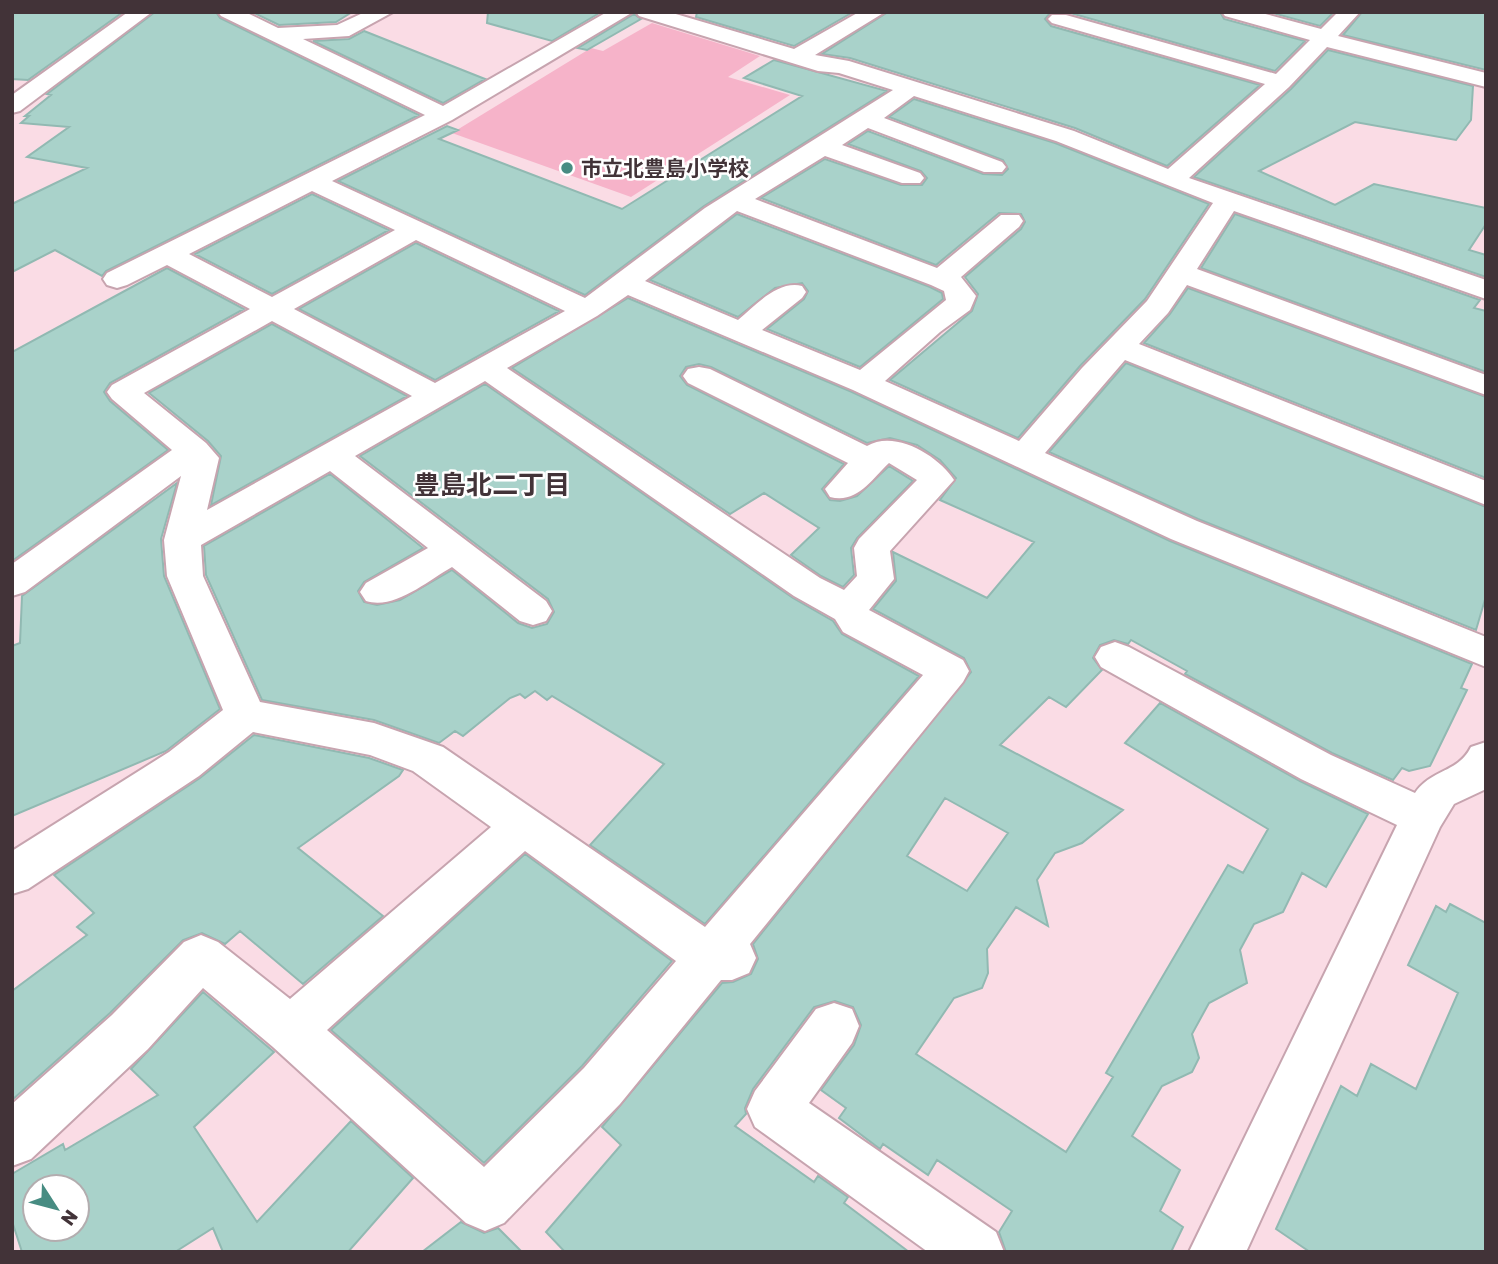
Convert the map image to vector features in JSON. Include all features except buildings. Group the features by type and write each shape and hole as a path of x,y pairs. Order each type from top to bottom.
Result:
{"street":[{"path":"12,106 142,12"},
{"path":"228,12 444,115"},
{"path":"273,34 341,31 383,12"},
{"path":"117,279 444,115 623,12"},
{"path":"646,12 911,88 1065,136 1171,180 1486,290"},
{"path":"796,57 875,12"},
{"path":"1232,12 1336,43 1486,80"},
{"path":"1171,180 1281,82 1350,12"},
{"path":"1059,19 1281,82"},
{"path":"182,540 298,471 333,456 587,310 627,284 639,270 700,225 822,146 868,120 911,88"},
{"path":"868,120 993,167"},
{"path":"822,146 911,178"},
{"path":"314,182 413,231 587,310"},
{"path":"1024,456 1158,307 1229,200"},
{"path":"738,202 955,285 962,296 960,304 929,326 864,383"},
{"path":"941,279 1010,221"},
{"path":"246,715 185,576 181,555 182,540 202,458 123,393 413,231"},
{"path":"168,254 436,396"},
{"path":"1180,273 1486,386"},
{"path":"627,284 864,383 1184,530 1486,653"},
{"path":"741,332 792,292"},
{"path":"1120,347 1486,494"},
{"path":"12,1140 130,1032 201,957 291,1030 485,1204 602,1086 722,958 949,671 857,622 848,609 807,587 486,368"},
{"path":"699,376 871,461"},
{"path":"12,583 194,450"},
{"path":"842,489 881,451 900,453 923,464 937,480 872,548 876,579 848,609"},
{"path":"333,456 533,611"},
{"path":"379,592 454,550"},
{"path":"1115,657 1315,767 1423,817"},
{"path":"12,875 184,764 246,715 374,739 428,759 521,827 722,958"},
{"path":"1223,1250 1423,817 1439,792 1481,772 1486,759"},
{"path":"291,1030 521,827"},
{"path":"834,1026 773,1109 976,1252"}],"shaded area":[{"path":"652,23 760,56 728,77 790,95 631,197 452,133 591,48 603,51"}],"place":[{"name":"市立北豊島小学校","path":"567,168"}],"district":[{"name":"豊島北二丁目","path":"492,485"}]}
